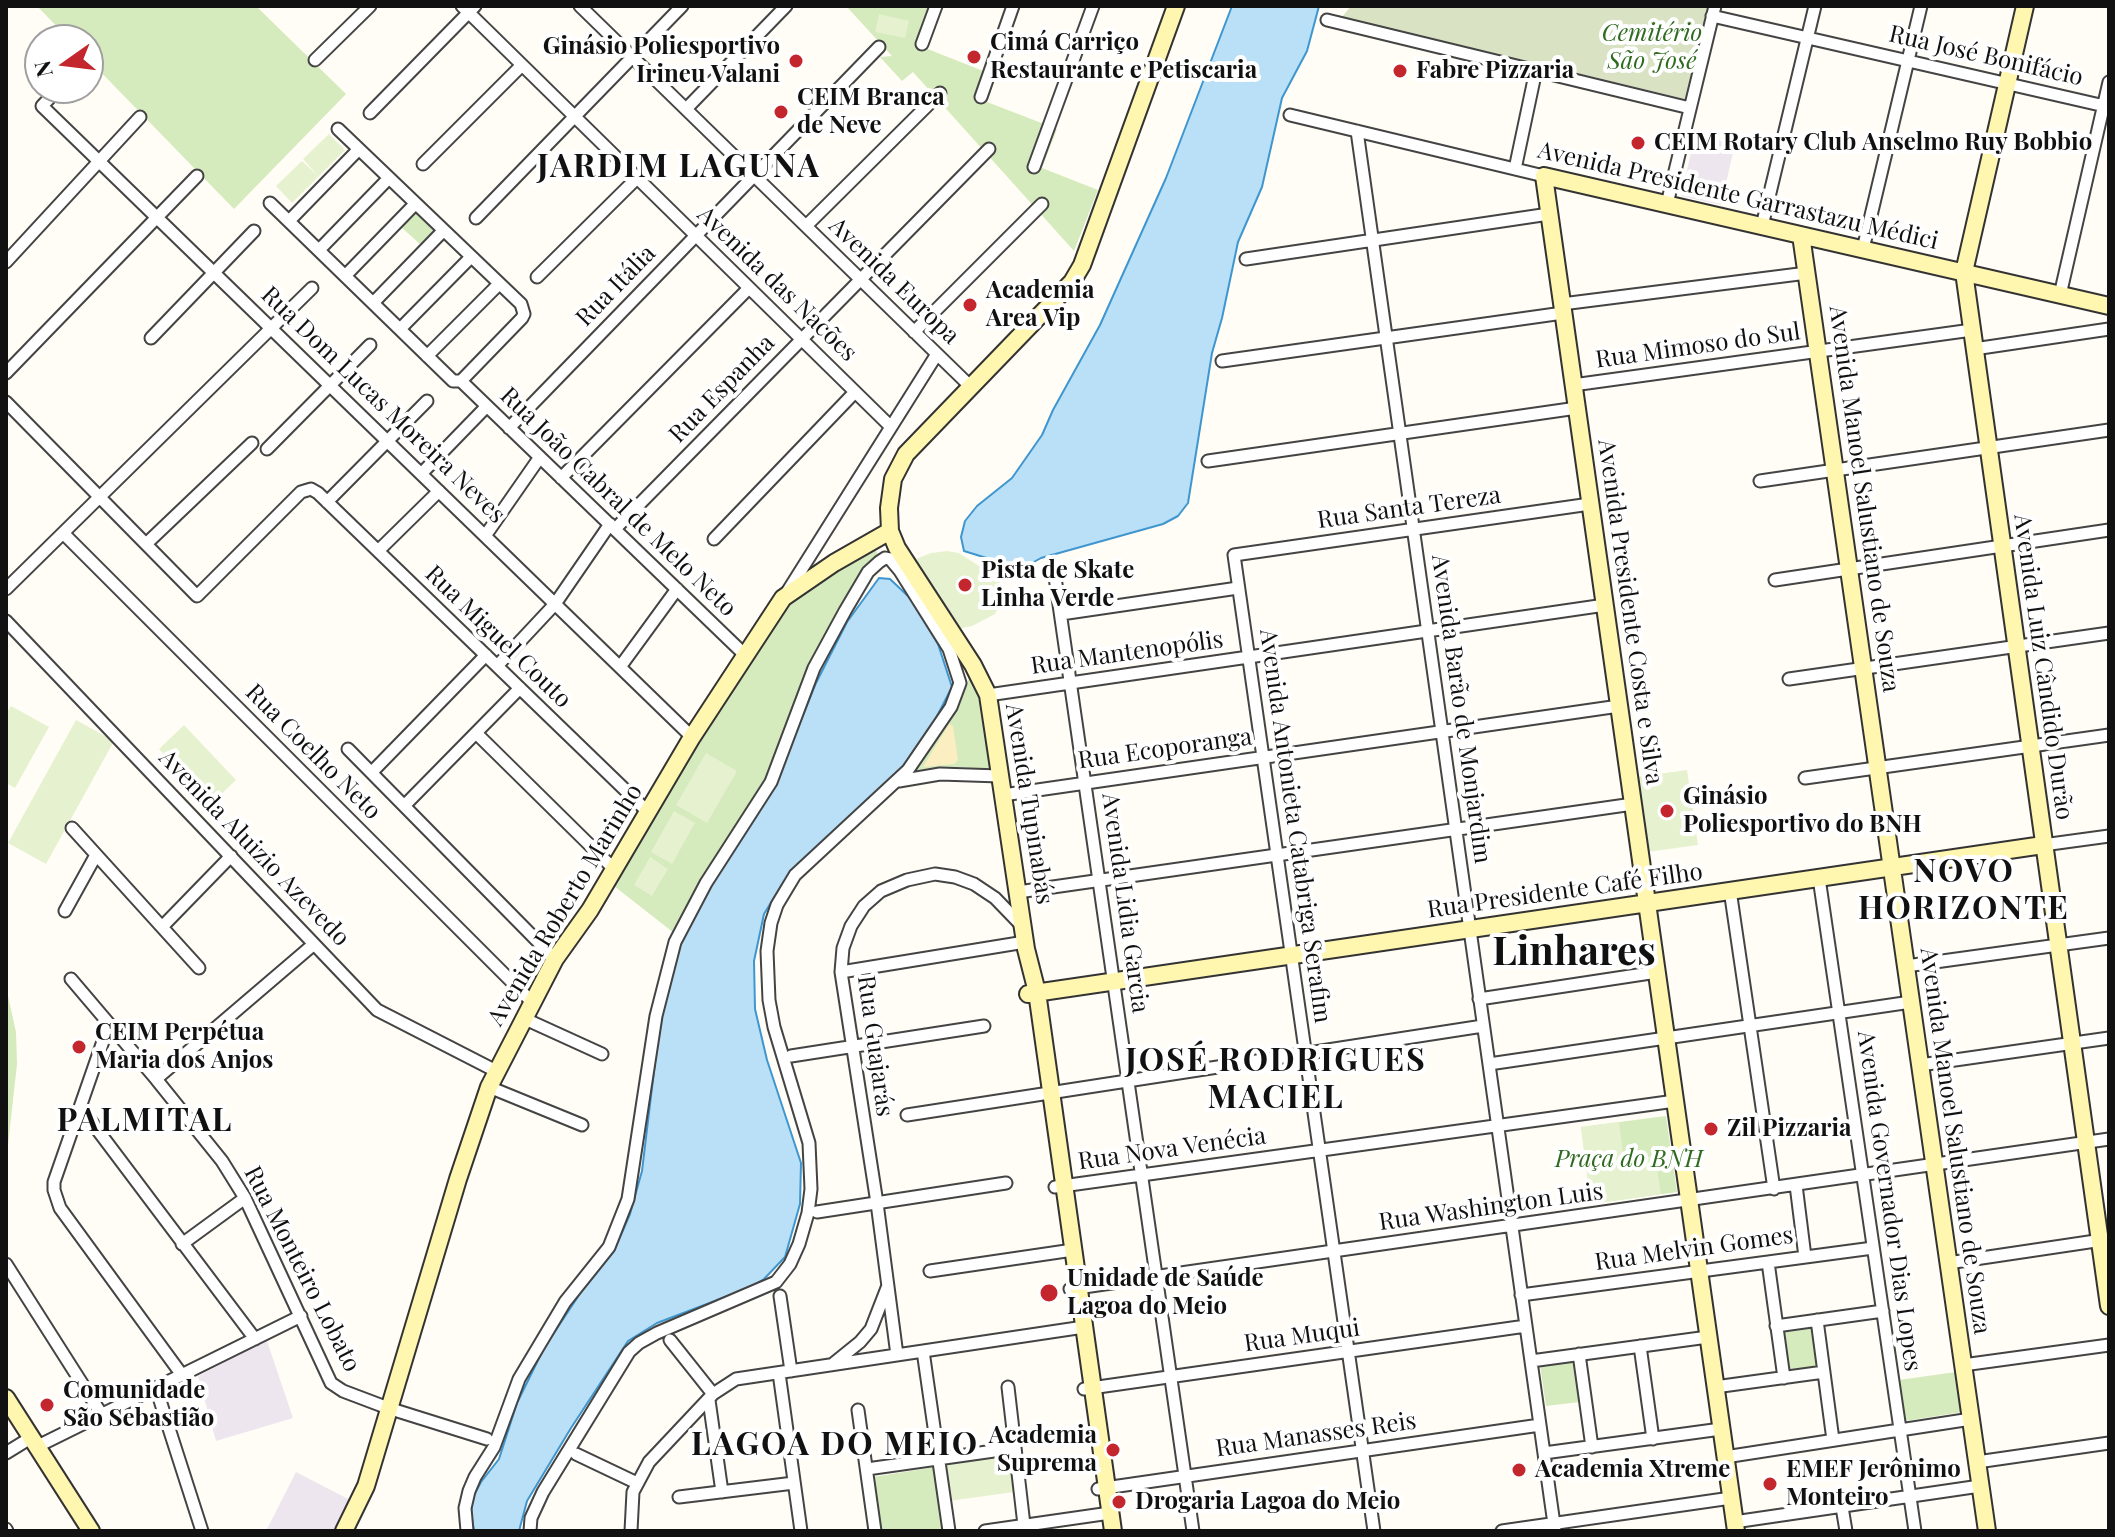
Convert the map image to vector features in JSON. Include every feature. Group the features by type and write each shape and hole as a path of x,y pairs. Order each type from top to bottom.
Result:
{"main road":[{"name":"Avenida Tupinabás","path":"1113,1531 1105,1519 988,695 973,665 903,560 890,531 890,492 906,454 1072,282 1082,265 1176,6"},
{"path":"1964,272 2025,6"},
{"name":"Avenida Presidente Garrastazu Médici","path":"1544,176 2109,306"},
{"name":"Avenida Presidente Costa e Silva","path":"1544,176 1735,1527"},
{"name":"Avenida Manoel Salustiano de Souza","path":"1801,235 1987,1531"},
{"name":"Avenida Luiz Cândido Durão","path":"1964,272 2057,945 2086,1143 2104,1240 2109,1306"},
{"path":"1969,309 1972,288 1985,281 2000,281"},
{"path":"783,598 834,563 890,531"},
{"name":"Avenida Roberto Marinho","path":"344,1531 366,1486 458,1179 496,1071 555,959 615,870 692,737 783,598"},
{"name":"Rua Presidente Café Filho","path":"1032,993 2043,845"},
{"path":"6,1398 91,1531"}],"street":[{"path":"315,60 370,6"},
{"name":"Avenida Europa","path":"580,6 971,387"},
{"path":"476,218 682,6"},
{"path":"686,109 786,6"},
{"path":"922,44 936,6"},
{"path":"981,97 1013,6"},
{"path":"1034,167 1093,6"},
{"path":"1762,226 1815,6"},
{"path":"1863,249 1921,6"},
{"path":"370,113 468,8"},
{"name":"Avenida das Nacões","path":"468,8 522,65 890,426"},
{"path":"1667,204 1713,11"},
{"name":"Rua José Bonifácio","path":"1713,11 1808,38 2106,107"},
{"path":"1327,20 1690,108"},
{"name":"Rua Itália","path":"509,428 879,47"},
{"path":"423,164 522,65"},
{"path":"1515,169 1536,70"},
{"path":"2060,295 2106,107 2109,82"},
{"path":"806,226 940,93"},
{"name":"Rua Dom Lucas Moreira Neves","path":"44,104 42,106 692,737"},
{"name":"Avenida Presidente Garrastazu Médici","path":"1290,115 1544,176"},
{"path":"6,262 140,117"},
{"path":"338,129 521,304 524,314 461,381"},
{"name":"Avenida Barão de Monjardim","path":"1357,131 1554,1527"},
{"name":"Rua Espanha","path":"497,666 555,604 612,527 989,149"},
{"path":"289,221 358,150"},
{"path":"6,373 197,176"},
{"path":"319,250 389,178"},
{"path":"537,277 637,178"},
{"name":"Rua João Cabral de Melo Neto","path":"270,203 453,381 461,381 745,655"},
{"path":"345,276 415,204"},
{"path":"914,332 1042,204"},
{"path":"1246,259 1549,214"},
{"path":"151,338 254,231"},
{"path":"373,303 443,231"},
{"path":"400,329 471,257"},
{"path":"1222,361 1807,273"},
{"path":"427,356 499,284"},
{"path":"6,589 312,288"},
{"path":"561,478 749,288"},
{"path":"1974,349 2109,329"},
{"name":"Rua Mimoso do Sul","path":"1573,385 1972,330"},
{"path":"267,449 370,345"},
{"name":"Avenida Roberto Marinho","path":"783,598 937,354"},
{"path":"714,539 855,392"},
{"path":"327,502 427,401"},
{"path":"6,402 146,544 252,443"},
{"path":"421,474 487,406"},
{"path":"1208,461 1577,408"},
{"path":"1760,481 2109,430"},
{"path":"485,536 540,457"},
{"name":"Rua Miguel Couto","path":"146,544 197,596 301,492 311,489 648,812"},
{"path":"378,551 439,491"},
{"name":"Rua Santa Tereza","path":"1234,555 1590,504"},
{"path":"1775,580 2109,530"},
{"name":"Rua Coelho Neto","path":"63,533 532,1002"},
{"name":"Avenida Antonieta Catabriga Serafim","path":"1234,555 1374,1531"},
{"path":"467,1531 465,1508 469,1491 494,1447 519,1379 565,1302 609,1247 628,1199 656,1016 675,942 720,860 771,782 814,668 838,624 868,572 885,558 894,562 949,649 960,683 943,722 898,781 795,875 777,905 771,923 767,951 769,1000 774,1027 809,1143 808,1213 799,1244 790,1264 776,1282 650,1336 629,1352 543,1492 531,1518 530,1531"},
{"name":"Avenida Lidia Garcia","path":"1055,577 1193,1531"},
{"path":"1061,614 1238,588"},
{"path":"620,667 677,589"},
{"name":"Rua Mantenopólis","path":"988,695 1605,605"},
{"name":"Avenida Aluizio Azevedo","path":"6,621 377,1010 496,1071"},
{"path":"1789,679 2109,633"},
{"path":"372,772 486,655"},
{"path":"405,805 520,688"},
{"name":"Rua Ecoporanga","path":"1003,795 1619,706"},
{"path":"476,733 615,870"},
{"path":"1805,778 2109,735"},
{"path":"348,749 555,959"},
{"path":"898,781 940,774 1000,776"},
{"path":"1018,892 1633,804"},
{"path":"72,828 199,968"},
{"name":"Rua Presidente Café Filho","path":"2043,845 2109,836"},
{"path":"65,911 96,855"},
{"path":"162,927 231,856"},
{"name":"Rua Guajarás","path":"897,1355 841,972 843,948 851,926 864,906 881,891 907,880 935,874 974,884 995,898 1025,940"},
{"name":"Avenida Governador Dias Lopes","path":"1819,878 1915,1531"},
{"path":"1730,890 1774,1189"},
{"path":"1906,966 2109,938"},
{"path":"841,972 1025,940"},
{"path":"156,1079 314,944"},
{"path":"1479,999 1657,972"},
{"name":"Rua Monteiro Lobato","path":"71,979 222,1161 245,1198 331,1383 343,1391 388,1408 487,1439"},
{"path":"1489,1064 1911,1002"},
{"path":"523,1018 602,1054"},
{"path":"109,1024 54,1182 55,1198 182,1375"},
{"path":"791,1056 984,1026"},
{"path":"907,1115 1483,1026"},
{"path":"1920,1065 2109,1038"},
{"path":"489,1087 582,1125"},
{"name":"Rua Nova Venécia","path":"1060,1187 1675,1101"},
{"path":"81,1108 255,1339"},
{"name":"Rua Washington Luis","path":"1074,1288 2109,1139"},
{"path":"817,1212 1006,1183"},
{"path":"1796,1185 1805,1257"},
{"path":"182,1244 245,1198"},
{"path":"1948,1263 2104,1240"},
{"name":"Rua Melvin Gomes","path":"1521,1295 1873,1248"},
{"path":"930,1271 1069,1251"},
{"path":"1768,1262 1784,1378"},
{"path":"6,1264 102,1415"},
{"name":"Rua Guajarás","path":"833,1364 871,1329 888,1286"},
{"path":"780,1296 794,1483 801,1531"},
{"path":"1776,1326 1883,1311"},
{"path":"6,1453 102,1415 301,1316"},
{"path":"1817,1320 1833,1440"},
{"name":"Rua Muqui","path":"1088,1388 1526,1326"},
{"path":"631,1531 633,1492 649,1462 711,1397 736,1379 1080,1328"},
{"path":"1531,1361 1708,1337"},
{"path":"670,1340 711,1397 722,1492"},
{"path":"1963,1365 2109,1345"},
{"path":"1640,1346 1653,1439"},
{"path":"923,1351 949,1531"},
{"path":"1579,1354 1592,1447"},
{"path":"1715,1387 1824,1372"},
{"path":"1008,1387 1024,1525"},
{"path":"156,1388 202,1531"},
{"path":"858,1410 875,1531"},
{"path":"1725,1457 1971,1419"},
{"name":"Rua Manasses Reis","path":"1103,1489 1540,1425"},
{"path":"1544,1453 1721,1429"},
{"path":"1977,1462 2109,1443"},
{"path":"867,1469 1015,1448"},
{"path":"576,1454 637,1483"},
{"path":"679,1497 794,1483"},
{"path":"1735,1527 1980,1486"},
{"path":"1502,1531 1554,1527 1731,1498"},
{"path":"1842,1507 1846,1531"},
{"path":"985,1531 1105,1519"}],"shaded area":[{"path":"1695,135 1735,144 1721,205 1681,196"},
{"path":"267,1341 293,1418 216,1441 198,1376"},
{"path":"296,1472 352,1501 337,1531 266,1531"}],"green space":[{"path":"37,6 256,6 346,94 234,209 104,75 104,24 54,24"},
{"path":"846,6 940,6 925,48 996,76 987,102 1057,129 1042,168 1098,190 1074,251 913,72 902,81 880,57 892,56"},
{"name":"Cemitério São José","path":"1351,6 1708,6 1685,99 1342,17"},
{"path":"879,14 909,21 905,38 875,32"},
{"path":"329,134 345,150 292,203 276,186 302,161 318,176 303,159"},
{"path":"415,212 434,230 420,244 401,227"},
{"path":"872,549 878,554 853,586 810,665 766,780 705,875 674,933 614,886 703,730 790,602"},
{"name":"Pista de Skate Linha Verde","path":"947,551 959,553 996,577 1008,593 995,614 972,626 958,629 911,561"},
{"path":"970,676 983,707 992,770 961,767 914,773 957,705"},
{"path":"11,706 49,727 15,788 6,783 6,714"},
{"path":"76,720 114,741 46,864 8,843"},
{"path":"184,725 236,780 211,804 159,749"},
{"path":"706,753 737,771 707,823 676,805"},
{"name":"Ginásio Poliesportivo do BNH","path":"1687,770 1698,845 1647,852 1636,777"},
{"path":"674,811 695,823 672,864 651,852"},
{"path":"650,857 668,869 652,896 634,885"},
{"path":"6,987 16,1032 17,1064 6,1163"},
{"name":"Praça do BNH","path":"1666,1116 1677,1192 1591,1204 1581,1127"},
{"name":"Praça do BNH","path":"1619,1122 1624,1160 1655,1156 1661,1194 1591,1204 1581,1127"},
{"path":"1812,1325 1818,1369 1788,1373 1782,1329"},
{"path":"1575,1360 1580,1402 1546,1406 1540,1365"},
{"path":"1956,1372 1962,1412 1905,1421 1899,1380"},
{"path":"1009,1454 1014,1492 949,1501 943,1463"},
{"path":"935,1467 944,1529 881,1531 873,1477"}],"sand":[{"path":"949,724 953,726 958,760 954,764 923,767"}],"water":[{"path":"1232,6 1319,6 1307,51 1282,98 1262,187 1238,242 1212,353 1188,503 1178,516 1163,524 1041,558 1014,573 993,560 964,551 961,537 965,521 977,506 1012,478 1042,435 1100,325 1166,178"},
{"path":"879,578 890,579 910,598 938,644 952,687 935,720 900,772 783,883 764,914 754,961 755,1009 767,1060 801,1163 800,1204 785,1257 764,1279 749,1288 657,1323 628,1341 527,1501 519,1531 474,1531 471,1512 473,1497 499,1459 517,1403 544,1348 581,1292 614,1251 630,1214 642,1171 660,1021 675,956 721,868 777,780 816,683 847,622"}],"place":[{"name":"Cimá Carriço Restaurante e Petiscaria","path":"974,57"},
{"name":"Ginásio Poliesportivo Irineu Valani","path":"796,61"},
{"name":"Fabre Pizzaria","path":"1400,71"},
{"name":"CEIM Branca de Neve","path":"781,112"},
{"name":"CEIM Rotary Club Anselmo Ruy Bobbio","path":"1638,143"},
{"name":"Academia Area Vip","path":"970,305"},
{"name":"Pista de Skate Linha Verde","path":"965,585"},
{"name":"Ginásio Poliesportivo do BNH","path":"1667,811"},
{"name":"CEIM Perpétua Maria dos Anjos","path":"79,1047"},
{"name":"Zil Pizzaria","path":"1711,1129"},
{"name":"Unidade de Saúde Lagoa do Meio","path":"1049,1293"},
{"name":"Comunidade São Sebastião","path":"47,1405"},
{"name":"Academia Suprema","path":"1113,1450"},
{"name":"Academia Xtreme","path":"1519,1470"},
{"name":"EMEF Jerônimo Monteiro","path":"1770,1484"},
{"name":"Drogaria Lagoa do Meio","path":"1119,1502"}],"district":[{"name":"JARDIM LAGUNA","path":"679,167"},
{"name":"NOVO HORIZONTE","path":"1964,890"},
{"name":"Linhares","path":"1574,953"},
{"name":"JOSÉ RODRIGUES MACIEL","path":"1276,1080"},
{"name":"PALMITAL","path":"145,1121"},
{"name":"LAGOA DO MEIO","path":"835,1445"}]}
